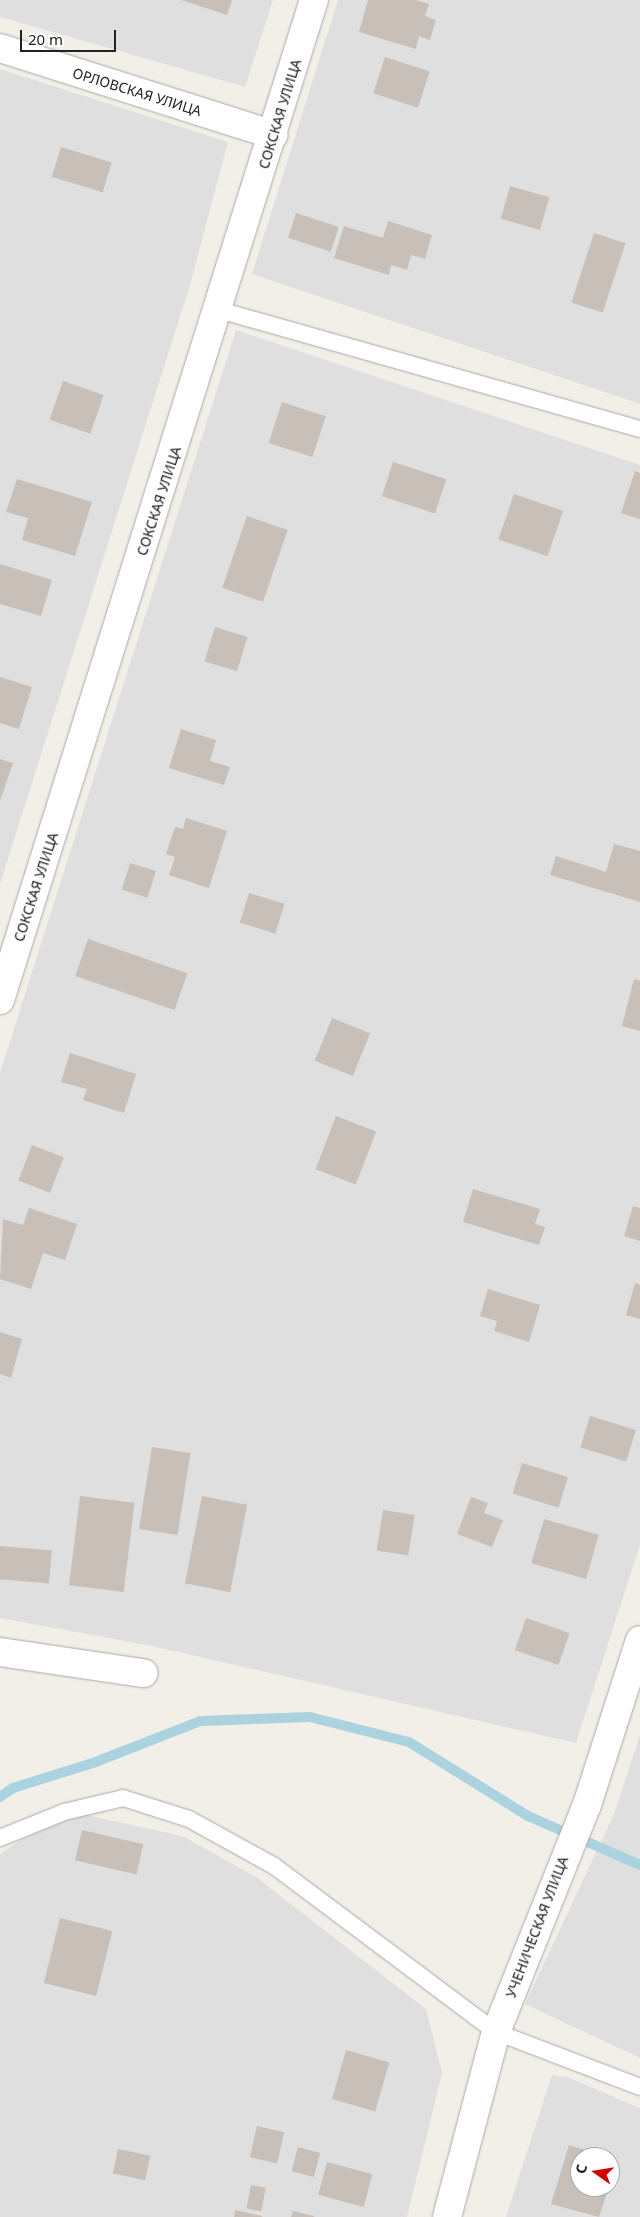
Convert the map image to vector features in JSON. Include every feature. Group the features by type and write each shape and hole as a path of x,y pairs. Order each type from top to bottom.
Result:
{"street":[{"name":"СОКСКАЯ УЛИЦА","path":"0,1000 219,310 314,0"},
{"name":"ОРЛОВСКАЯ УЛИЦА","path":"0,48 274,134"},
{"name":"УЧЕНИЧЕСКАЯ УЛИЦА","path":"447,2217 496,2032 582,1816 640,1640"},
{"path":"0,1652 143,1673"}],"lane":[{"path":"219,310 640,429"},
{"path":"0,1838 64,1812 123,1798 188,1819 274,1866 496,2032 640,2088"}],"shaded area":[{"path":"0,0 273,0 245,87 0,17"},
{"path":"338,0 640,0 640,404 252,274"},
{"path":"0,69 228,142 190,285 0,884"},
{"path":"236,330 640,465 640,1545 576,1743 152,1646 0,1618 0,1073"},
{"path":"640,1735 640,2058 525,2004 614,1814"},
{"path":"82,1814 182,1836 256,1877 426,2009 442,2073 407,2217 0,2217 0,1854 22,1839"},
{"path":"552,2075 567,2077 640,2108 640,2217 506,2217"}],"building":[{"path":"181,0 232,0 227,15"},
{"path":"368,0 415,0 429,4 425,16 436,20 430,40 419,36 416,49 359,32"},
{"path":"385,57 430,72 418,108 373,93"},
{"path":"61,147 112,162 103,192 52,177"},
{"path":"510,186 549,197 540,230 501,219"},
{"path":"296,213 339,227 331,252 288,238"},
{"path":"388,221 432,235 425,259 411,255 407,270 391,265 389,275 334,258 344,226 383,238"},
{"path":"594,233 625,243 603,313 571,302"},
{"path":"63,381 104,395 90,434 50,420"},
{"path":"282,402 326,416 312,457 269,443"},
{"path":"393,462 446,479 435,514 382,496"},
{"path":"635,471 640,473 640,519 621,513"},
{"path":"17,479 92,502 75,556 22,540 28,518 6,512"},
{"path":"514,494 563,511 548,556 498,539"},
{"path":"247,516 288,530 263,602 222,588"},
{"path":"0,564 52,580 41,616 0,604"},
{"path":"215,627 248,637 237,671 204,661"},
{"path":"0,677 32,687 19,729 0,723"},
{"path":"181,729 216,740 210,761 230,767 224,785 169,768"},
{"path":"0,759 13,763 0,801"},
{"path":"186,818 227,831 209,888 169,875 175,857 166,854 175,827 183,829"},
{"path":"614,844 640,851 640,902 550,875 556,856 606,872"},
{"path":"130,863 156,871 148,898 122,890"},
{"path":"249,893 284,904 275,933 240,923"},
{"path":"88,939 187,973 175,1010 75,976"},
{"path":"634,979 640,981 640,1031 622,1026"},
{"path":"332,1018 370,1033 353,1076 315,1061"},
{"path":"70,1053 136,1074 124,1113 83,1100 87,1089 61,1082"},
{"path":"336,1116 376,1131 356,1185 316,1169"},
{"path":"32,1145 64,1157 50,1193 18,1180"},
{"path":"473,1189 540,1209 535,1224 545,1227 539,1245 463,1222"},
{"path":"633,1206 640,1208 640,1241 624,1236"},
{"path":"29,1208 77,1224 65,1260 43,1253 31,1289 0,1279 3,1219 23,1225"},
{"path":"635,1283 640,1285 640,1319 626,1315"},
{"path":"488,1289 540,1305 529,1342 494,1331 497,1321 480,1316"},
{"path":"0,1332 22,1339 11,1378 0,1374"},
{"path":"590,1416 636,1430 626,1462 580,1448"},
{"path":"152,1447 191,1453 178,1535 139,1529"},
{"path":"522,1463 568,1477 559,1508 513,1494"},
{"path":"80,1496 135,1503 124,1592 69,1585"},
{"path":"202,1496 247,1505 230,1592 185,1583"},
{"path":"471,1497 488,1503 484,1513 503,1520 492,1547 457,1534"},
{"path":"383,1510 415,1515 408,1556 377,1550"},
{"path":"544,1519 599,1535 586,1579 531,1563"},
{"path":"0,1546 52,1551 49,1583 0,1579"},
{"path":"526,1618 569,1633 558,1665 515,1650"},
{"path":"82,1830 143,1844 136,1874 75,1860"},
{"path":"60,1918 112,1931 96,1996 44,1983"},
{"path":"346,2050 389,2062 375,2111 332,2099"},
{"path":"257,2126 284,2132 277,2163 250,2157"},
{"path":"569,2145 575,2147 570,2147 570,2197 606,2197 599,2217 551,2204"},
{"path":"298,2147 320,2153 314,2177 292,2171"},
{"path":"118,2149 150,2156 145,2180 113,2173"},
{"path":"327,2162 372,2174 364,2207 318,2195"},
{"path":"251,2185 266,2188 261,2211 246,2209"},
{"path":"235,2210 262,2216 262,2217 234,2217"},
{"path":"293,2211 314,2216 314,2217 291,2217"}],"waterway":[{"path":"0,1797 13,1788 93,1763 200,1721 310,1717 409,1742 528,1816 640,1865"}]}
